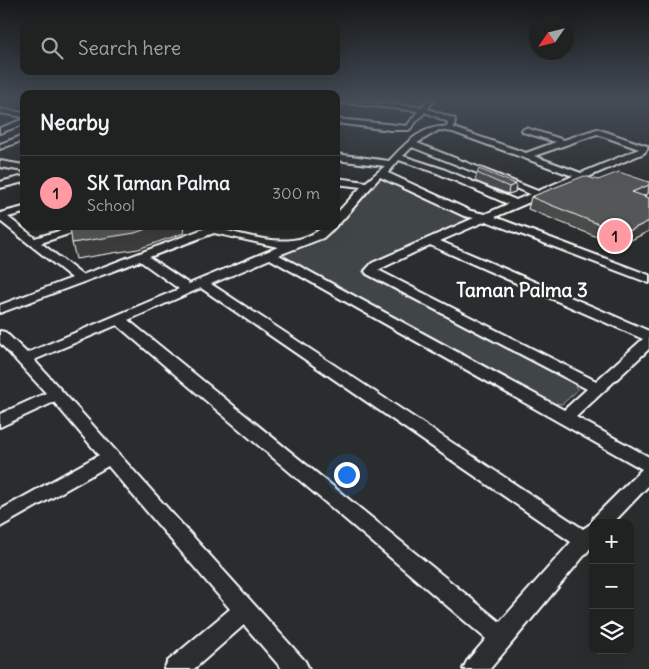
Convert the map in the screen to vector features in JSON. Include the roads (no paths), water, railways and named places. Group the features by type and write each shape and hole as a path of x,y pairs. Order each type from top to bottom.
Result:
{"street":[{"path":"341,211 378,174 382,174 412,144 429,131"},
{"path":"456,131 582,176"},
{"path":"530,131 563,142"},
{"path":"525,156 597,132 644,148 641,151 515,203 376,265 371,271 597,388"},
{"path":"0,147 20,139"},
{"path":"412,144 538,194"},
{"path":"340,157 395,160 440,171 515,203"},
{"path":"0,164 20,168"},
{"path":"0,178 20,170"},
{"path":"382,174 468,214 486,217 649,279"},
{"path":"0,185 20,180"},
{"path":"340,182 368,185"},
{"path":"0,216 20,211"},
{"path":"0,216 80,279"},
{"path":"33,242 74,230"},
{"path":"0,309 210,230"},
{"path":"224,230 292,245"},
{"path":"25,359 270,254 324,235 328,230"},
{"path":"430,241 649,336"},
{"path":"270,254 649,466"},
{"path":"141,257 195,286 588,535 475,669"},
{"path":"118,319 501,638"},
{"path":"0,335 25,359 297,669"},
{"path":"566,418 649,341"},
{"path":"0,421 55,395"},
{"path":"0,519 111,456"},
{"path":"605,519 649,474"},
{"path":"176,669 246,610"}],"place":[{"name":"SK Taman Palma","path":"615,236"}],"district":[{"name":"Taman Palma 3","path":"522,290"}]}
